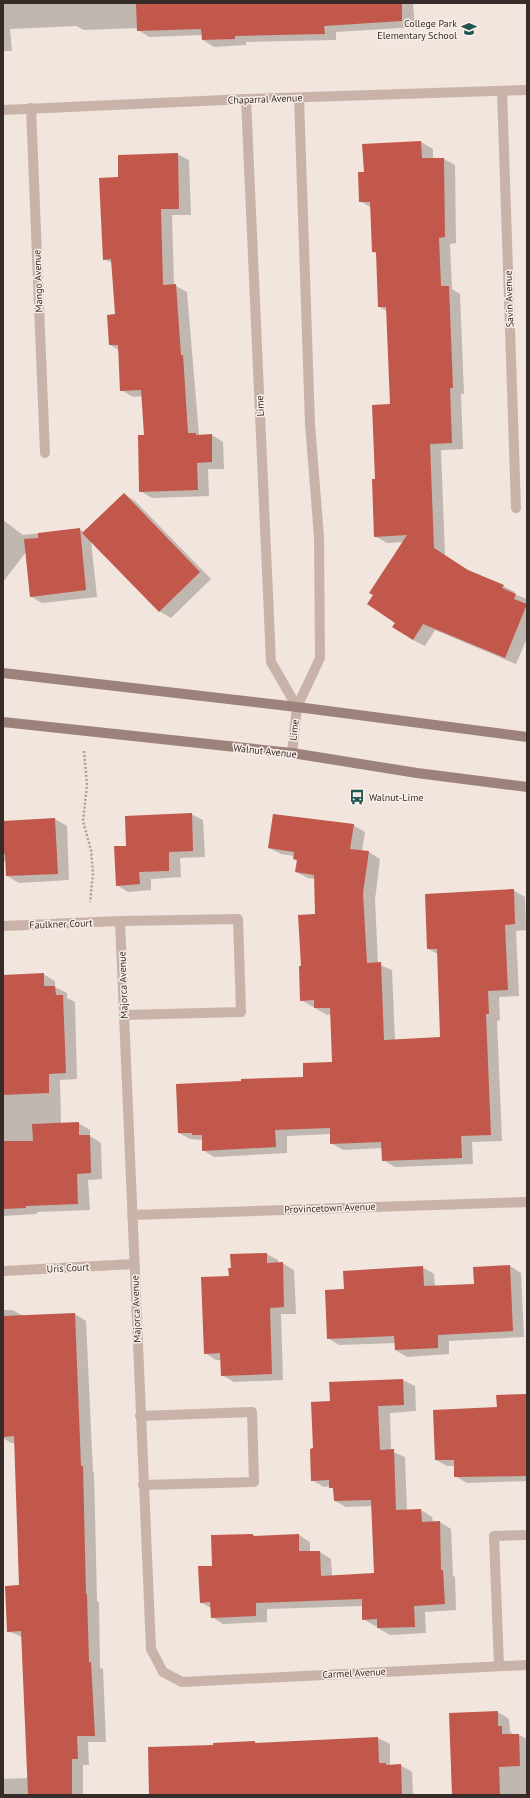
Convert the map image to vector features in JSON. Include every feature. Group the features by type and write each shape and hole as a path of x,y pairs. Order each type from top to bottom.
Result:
{"main road":[{"path":"3,673 297,707 527,737"},
{"name":"Walnut Avenue","path":"3,722 83,732 292,753 417,773 527,787"}],"street":[{"name":"Chaparral Avenue","path":"3,110 246,99 527,90"},
{"name":"Savin Avenue","path":"502,91 516,508"},
{"name":"Lime","path":"292,753 297,707 320,658 319,537 310,424 299,98"},
{"name":"Lime","path":"246,99 271,662 297,707"},
{"name":"Mango Avenue","path":"31,108 45,453"},
{"name":"Faulkner Court","path":"3,926 120,921 238,919 241,1012 124,1014"},
{"name":"Majorca Avenue","path":"120,921 151,1649 162,1672 182,1682"},
{"name":"Provincetown Avenue","path":"132,1215 527,1202"},
{"name":"Uris Court","path":"3,1271 134,1264"},
{"path":"140,1416 252,1412 254,1482 143,1486"},
{"path":"499,1666 494,1536 527,1535"},
{"name":"Carmel Avenue","path":"182,1682 527,1665"}],"path":[{"path":"83,732 87,785 83,821 91,850 93,868 89,904 92,922"}],"building":[{"path":"136,3 402,3 402,21 324,26 325,34 235,36 235,39 202,40 201,29 137,31"},
{"path":"421,141 422,158 444,158 445,237 439,238 441,286 449,286 453,388 450,388 452,443 430,444 434,548 468,570 504,585 502,588 516,594 514,599 527,604 505,658 423,624 413,640 392,627 395,623 367,604 373,595 369,593 407,535 374,537 372,479 375,479 372,405 390,404 386,307 378,307 376,252 372,252 370,202 359,202 358,172 364,172 362,144"},
{"path":"178,153 179,209 161,209 163,285 176,284 181,355 183,355 188,433 196,433 196,435 212,434 212,462 197,463 198,490 139,492 138,435 144,435 141,390 120,391 118,345 109,345 107,315 115,314 111,259 103,260 99,178 118,177 118,155"},
{"path":"124,493 200,572 159,612 82,533"},
{"path":"80,528 86,590 30,597 24,539 38,538 38,533"},
{"path":"192,813 193,851 169,852 169,871 139,872 140,884 116,886 114,846 126,846 125,816"},
{"path":"273,814 354,824 350,849 369,851 363,893 367,963 381,962 384,1040 440,1037 437,949 427,949 425,894 514,889 515,924 505,925 508,990 488,991 489,1014 486,1014 491,1135 461,1136 462,1158 382,1161 381,1142 330,1144 330,1128 275,1130 276,1147 202,1151 202,1135 178,1133 176,1084 241,1081 241,1079 303,1077 303,1063 332,1062 330,1008 314,1008 314,1000 300,1001 299,966 301,966 298,915 315,914 314,875 295,872 297,860 293,859 294,852 268,848"},
{"path":"55,818 58,874 6,876 5,854 3,854 3,821"},
{"path":"44,973 44,986 55,986 56,995 63,995 66,1073 49,1074 49,1093 3,1095 3,975"},
{"path":"79,1122 79,1135 90,1135 91,1173 77,1174 78,1204 26,1206 26,1208 3,1209 3,1141 33,1141 32,1124"},
{"path":"267,1253 267,1263 283,1262 284,1307 270,1308 272,1374 221,1376 220,1353 204,1354 201,1277 229,1276 228,1268 231,1268 230,1254"},
{"path":"510,1265 513,1331 438,1335 438,1348 395,1350 394,1336 327,1339 325,1290 344,1289 343,1271 423,1266 424,1286 474,1284 473,1267"},
{"path":"75,1313 81,1466 83,1466 89,1662 91,1662 95,1736 77,1736 78,1759 72,1759 72,1795 28,1795 21,1631 7,1632 5,1586 19,1585 14,1436 3,1437 3,1316"},
{"path":"403,1379 404,1405 378,1406 380,1450 394,1449 396,1510 421,1509 422,1522 440,1521 441,1570 443,1570 445,1604 414,1606 415,1627 377,1628 377,1619 362,1620 362,1599 256,1603 256,1616 211,1618 210,1602 200,1603 198,1566 212,1566 211,1535 253,1534 253,1536 299,1534 299,1551 320,1551 321,1576 374,1573 371,1500 334,1501 333,1488 329,1488 329,1480 311,1481 310,1449 313,1448 311,1402 330,1401 329,1382"},
{"path":"527,1394 527,1476 454,1477 454,1460 435,1460 433,1410 497,1407 496,1395"},
{"path":"498,1711 498,1726 502,1726 502,1734 519,1734 520,1766 499,1767 500,1795 452,1795 449,1713"},
{"path":"378,1737 379,1763 386,1763 386,1765 401,1764 402,1795 149,1795 148,1747 213,1745 213,1743 255,1741 255,1743"}],"place":[{"name":"College Park Elementary School","path":"469,29"},
{"name":"Walnut-Lime","path":"357,797"}]}
